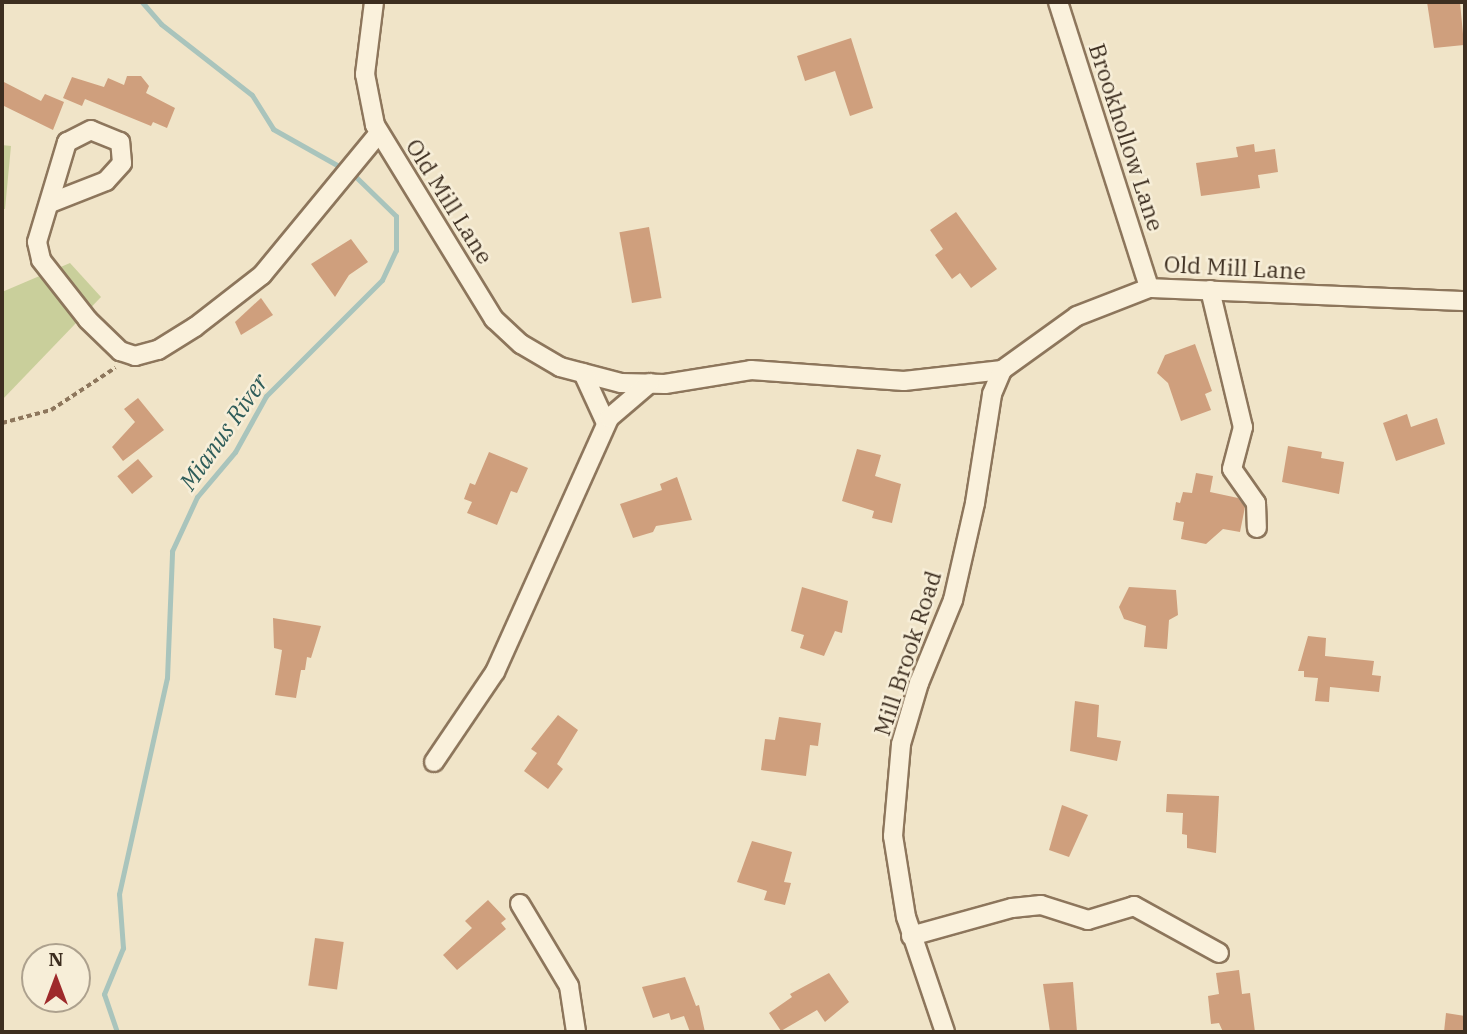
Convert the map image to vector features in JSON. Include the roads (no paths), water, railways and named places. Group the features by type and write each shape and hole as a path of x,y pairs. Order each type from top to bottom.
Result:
{"street":[{"name":"Old Mill Lane","path":"374,2 365,74 367,100 380,133 494,319 521,344 560,367 621,383 650,383 751,370 904,381 1002,370 1077,316 1149,288 1465,301"},
{"name":"Brookhollow Lane","path":"1058,2 1149,288"},
{"path":"50,203 106,181 122,163 120,142 91,130 75,134 62,156 37,242 41,260 88,320 120,351 135,356 158,350 195,327 262,275 380,133"},
{"path":"1209,290 1243,427 1232,469 1256,503 1257,528"},
{"name":"Mill Brook Road","path":"946,1032 911,936 893,836 901,744 919,683 953,600 975,503 992,394 1002,370"},
{"path":"583,373 606,423"},
{"path":"434,762 495,672 606,423 650,383"},
{"path":"520,904 569,986 576,1032"},
{"path":"911,936 1012,908 1041,905 1088,920 1134,906 1219,953"}],"waterway":[{"name":"Mianus River","path":"142,2 161,24 252,95 273,129 344,169"},
{"name":"Mianus River","path":"117,1032 104,994 123,948 119,894 167,678 172,551 197,497 235,452 266,396 382,280 396,250 396,216 352,173"}]}
